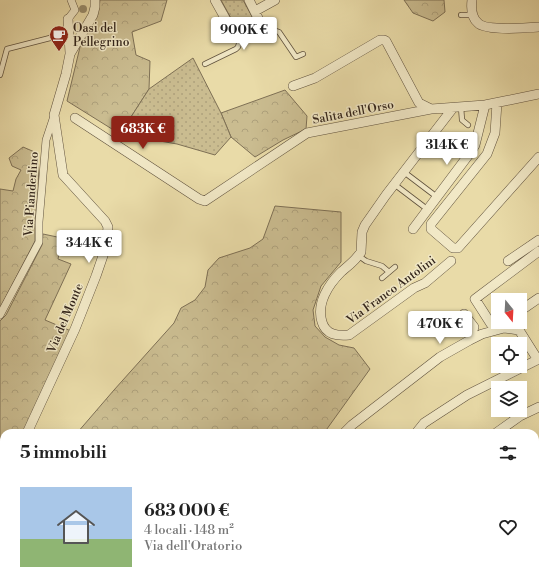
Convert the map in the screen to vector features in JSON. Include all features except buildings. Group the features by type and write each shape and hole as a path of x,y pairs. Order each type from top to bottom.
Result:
{"street":[{"path":"70,54 68,19 75,10 71,0"},
{"path":"55,111 70,54 93,15 95,0"},
{"path":"215,0 235,36 240,40 261,29 262,26 249,0"},
{"path":"255,11 274,0"},
{"path":"472,0 472,15 478,24 484,27 539,27"},
{"path":"293,86 315,78 380,40 384,40 386,41 419,103 431,109"},
{"name":"Salita dell'Orso","path":"75,118 199,199 205,201 308,133 431,109 485,105 539,94"},
{"path":"498,103 497,125 490,148 482,161 431,224 431,228 453,248 458,248 539,157"},
{"path":"413,229 475,145 485,105"},
{"path":"359,256 362,247 362,232 365,225 394,184 457,108"},
{"name":"Via Pianderlino","path":"0,314 38,242 46,140 55,111"},
{"name":"Via del Monte","path":"29,429 75,329 96,276 106,247 108,236 108,227 102,216 63,175 55,111"},
{"path":"508,261 539,240"},
{"path":"491,324 475,299 539,251"},
{"name":"Via Franco Antolini","path":"359,256 340,274 325,294 320,310 322,324 331,334 336,336 349,336 354,333 414,288 425,283 451,261"},
{"path":"527,306 539,298"},
{"path":"464,314 474,327 470,340"},
{"path":"348,429 440,357 482,334 504,328 519,330 538,360 467,395 424,423 419,429"},
{"path":"502,429 520,416 539,407"}],"lane":[{"path":"461,15 472,15"},
{"path":"262,26 279,32 296,57 303,54"},
{"path":"0,75 7,49 50,38 69,30"},
{"path":"205,64 236,49 240,40"},
{"path":"457,108 462,120 468,125"},
{"path":"404,172 433,194"},
{"path":"394,184 423,206"},
{"path":"359,256 366,261 382,266 389,272"},
{"path":"382,278 395,267"}],"green space":[{"path":"100,0 167,0 161,21 132,32 136,55 150,61 149,89 120,134 67,101 80,47 99,8"},
{"path":"221,0 243,0 256,24 255,29 243,35 238,31"},
{"path":"404,0 444,0 445,12 433,21 413,13"},
{"path":"193,58 221,113 231,137 215,155 177,144 120,134 149,89"},
{"path":"285,90 307,116 306,129 283,140 255,157 231,137 221,113"},
{"path":"23,147 37,153 39,184 35,222 35,241 0,308 0,189 13,191 16,179 21,170 12,166 9,158"},
{"path":"275,206 341,212 341,262 321,286 313,310 315,326 325,337 339,345 354,348 370,369 327,429 80,429 174,323 181,308 195,300 205,287 208,270 219,258 250,248 263,239"},
{"path":"43,234 62,238 58,259 71,264 45,320 71,331 25,429 0,429 0,321 6,315 42,245"}],"place":[{"name":"Oasi del Pellegrino","path":"59,52"}]}
